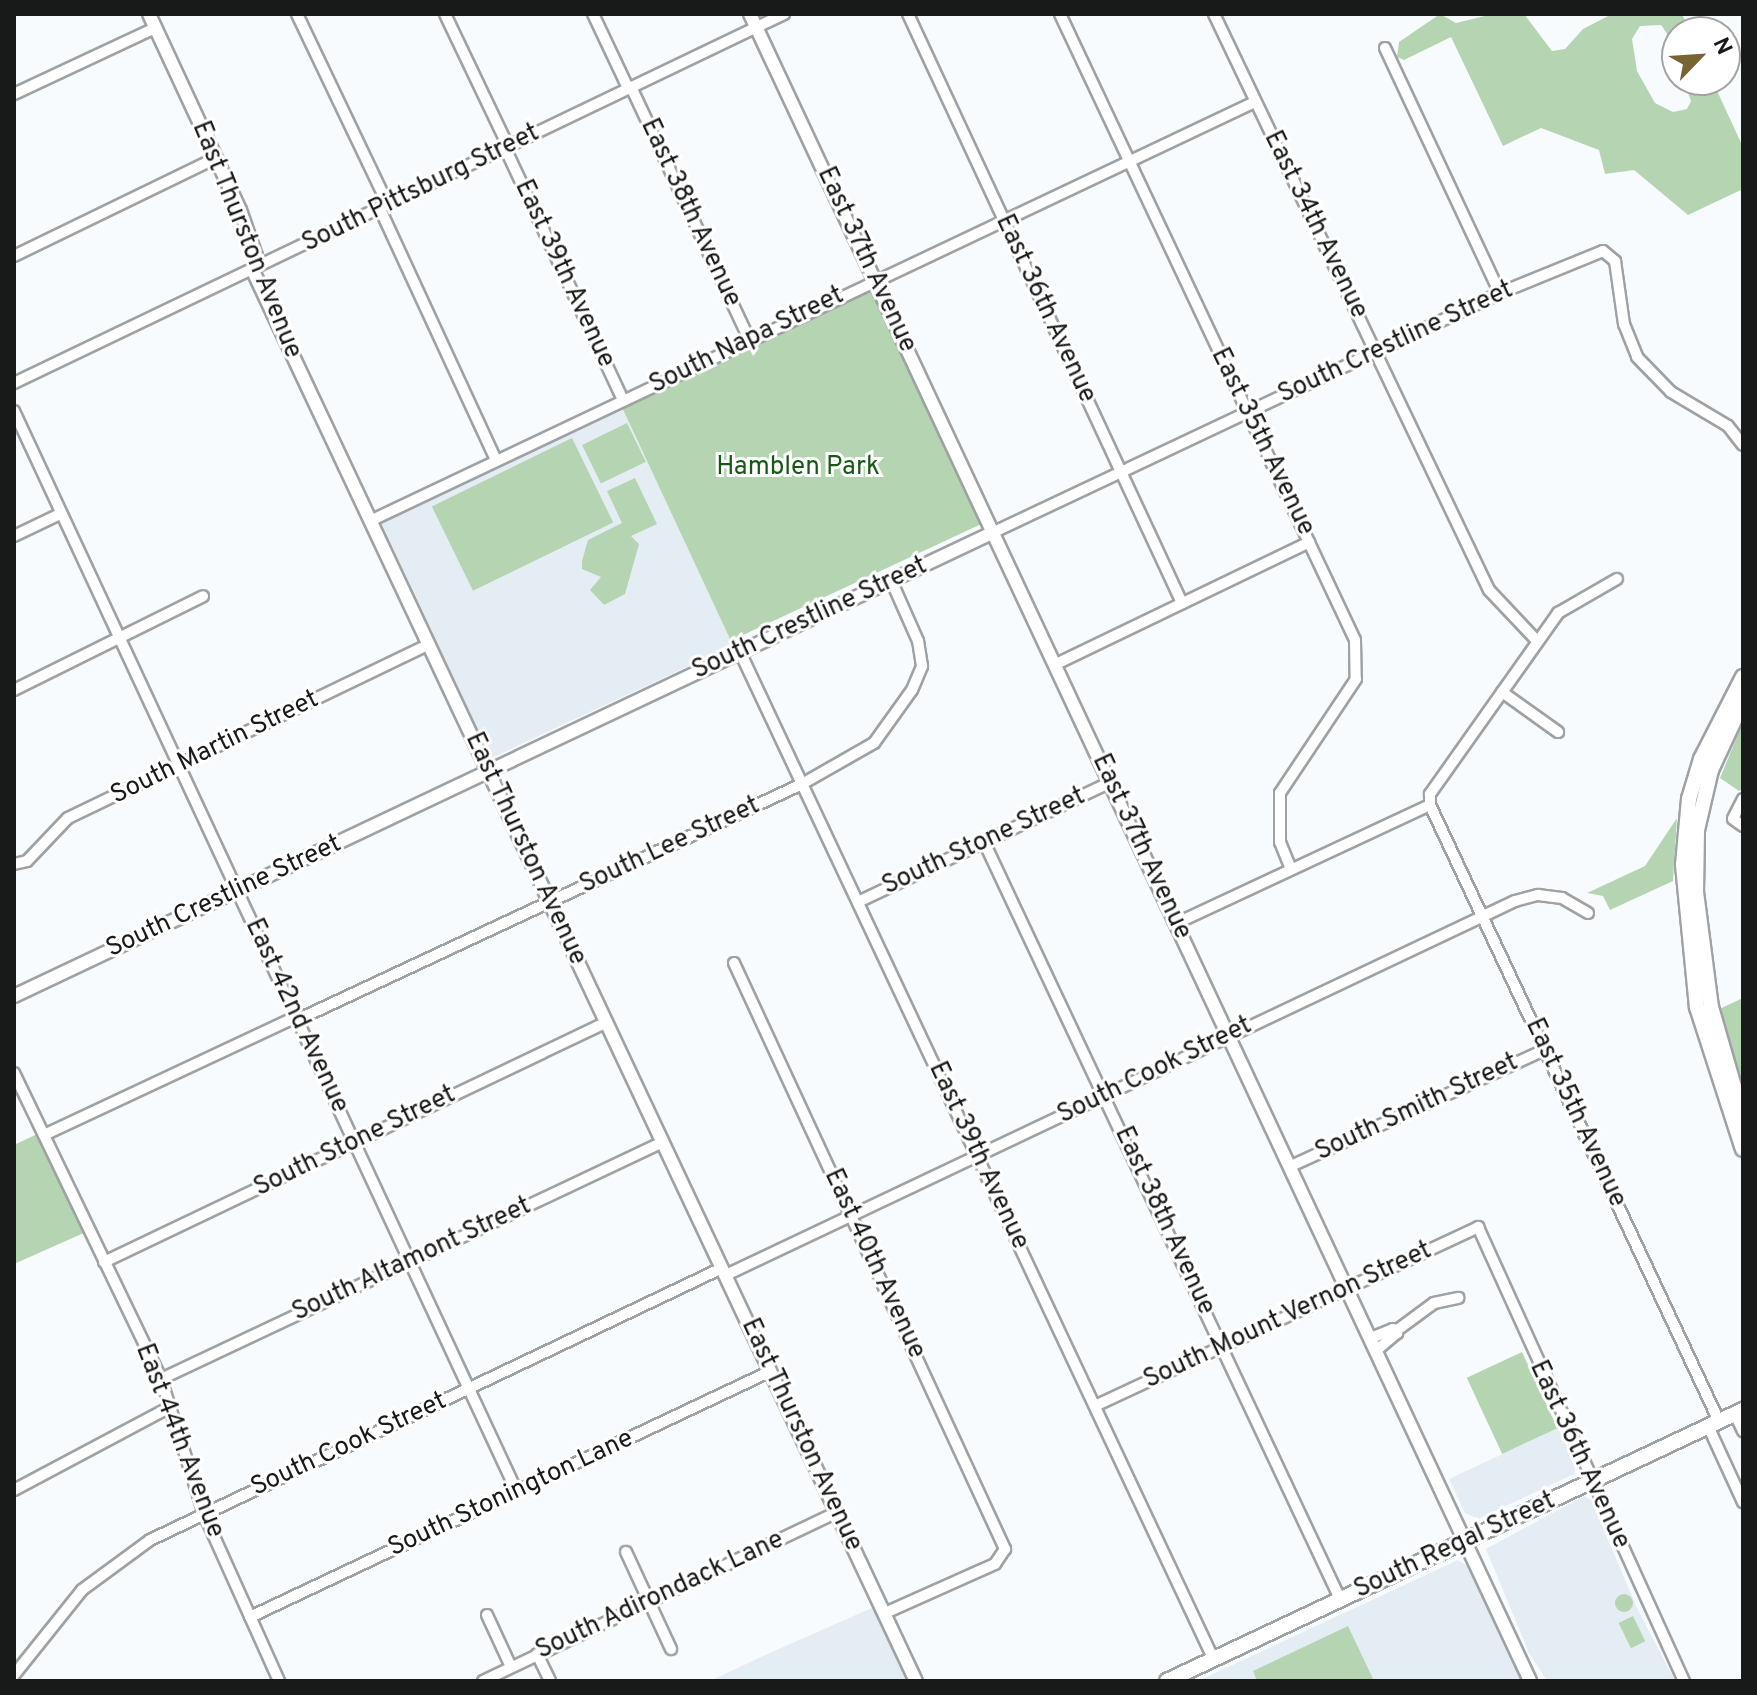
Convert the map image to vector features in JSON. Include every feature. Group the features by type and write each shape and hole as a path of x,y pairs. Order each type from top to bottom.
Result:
{"main road":[{"path":"1743,677 1701,759 1689,799 1683,865 1697,1007 1743,1149"},
{"path":"1743,701 1711,770 1697,830 1696,892 1711,1007 1743,1118"},
{"name":"South Regal Street","path":"1167,1681 1739,1412"}],"street":[{"name":"East Thurston Avenue","path":"149,14 251,237 256,256 253,271 916,1681"},
{"path":"297,14 496,460"},
{"name":"East 39th Avenue","path":"445,14 623,400"},
{"name":"East 38th Avenue","path":"593,14 749,339"},
{"name":"East 37th Avenue","path":"750,14 1530,1681"},
{"name":"South Pittsburg Street","path":"14,383 784,14"},
{"name":"East 36th Avenue","path":"908,14 1182,603"},
{"name":"East 35th Avenue","path":"1060,14 1355,640 1356,679 1280,793 1280,842 1291,869"},
{"name":"East 34th Avenue","path":"1214,14 1489,590 1537,641"},
{"path":"14,94 155,28"},
{"path":"1385,48 1500,293"},
{"name":"South Napa Street","path":"370,521 875,279 1255,102"},
{"path":"14,256 216,158"},
{"name":"South Crestline Street","path":"14,996 1581,257 1608,252 1615,261 1624,324 1637,357 1671,392 1728,426 1743,445"},
{"name":"East 42nd Avenue","path":"14,411 517,1492"},
{"path":"14,536 60,514"},
{"path":"1056,664 1309,542"},
{"path":"1177,923 1430,805 1430,794 1558,613 1617,579"},
{"name":"South Lee Street","path":"44,1135 551,903 802,784 874,743 912,690 922,666 918,641 891,580"},
{"path":"14,690 203,596"},
{"name":"South Martin Street","path":"14,864 27,861 68,818 428,645"},
{"name":"East 39th Avenue","path":"740,652 1097,1405 1214,1660"},
{"path":"1502,692 1558,732"},
{"name":"South Stone Street","path":"858,902 1111,782"},
{"path":"1743,799 1733,819 1743,826"},
{"name":"East 35th Avenue","path":"1430,805 1484,915 1714,1424 1743,1502"},
{"name":"East 38th Avenue","path":"984,842 1341,1601"},
{"name":"South Cook Street","path":"14,1675 82,1590 150,1540 468,1388 977,1157 1484,915 1538,895 1562,898 1588,913"},
{"name":"East 40th Avenue","path":"734,963 1005,1549 995,1564 885,1613"},
{"name":"South Stone Street","path":"104,1262 607,1022"},
{"name":"South Smith Street","path":"1291,1166 1544,1050"},
{"name":"East 44th Avenue","path":"14,1073 161,1379 204,1514 279,1681"},
{"name":"South Altamont Street","path":"161,1379 663,1142"},
{"name":"East 36th Avenue","path":"1478,1227 1684,1681"},
{"name":"South Mount Vernon Street","path":"1097,1405 1478,1227"},
{"path":"1374,1344 1434,1303 1458,1298"},
{"name":"South Stonington Lane","path":"250,1617 771,1371"},
{"path":"16,1484 168,1408"},
{"path":"1739,1412 1743,1431"},
{"name":"South Adirondack Lane","path":"483,1681 837,1512"},
{"path":"626,1552 671,1649"},
{"path":"487,1615 511,1667"},
{"path":"537,1654 550,1681"}],"shaded area":[{"path":"622,407 733,645 491,758 380,520"},
{"path":"1558,1428 1576,1466 1574,1474 1478,1519 1465,1513 1449,1479"},
{"path":"1584,1496 1591,1500 1638,1610 1675,1681 1547,1681 1529,1653 1486,1549"},
{"path":"1458,1560 1470,1568 1523,1681 1198,1681"},
{"path":"874,1607 909,1681 710,1681 763,1656"}],"green space":[{"path":"1440,14 1456,23 1493,14 1524,14 1552,51 1565,49 1583,29 1612,14 1682,14 1661,16 1661,25 1640,26 1632,39 1637,71 1655,103 1673,112 1687,109 1691,101 1689,96 1719,96 1743,147 1743,189 1688,215 1634,170 1605,174 1599,150 1541,128 1503,146 1451,37 1404,60 1397,57 1399,42"},
{"name":"Hamblen Park","path":"872,288 982,524 731,641 621,405"},
{"path":"627,423 646,462 601,484 582,445"},
{"path":"572,438 613,522 473,591 432,506"},
{"path":"635,478 657,524 631,536 639,544 625,594 604,605 590,590 601,577 582,569 582,561 588,540 622,523 607,491"},
{"path":"1743,722 1743,789 1739,791 1720,778"},
{"path":"1677,818 1673,881 1610,910 1603,896 1587,893 1645,866"},
{"path":"1743,998 1743,1101 1717,1010"},
{"path":"37,1134 86,1232 14,1264 14,1145"},
{"path":"1522,1352 1557,1428 1502,1454 1467,1378"},
{"path":"1624,1594 1631,1596 1631,1610 1624,1612 1617,1610 1615,1603 1617,1596"},
{"path":"1633,1616 1645,1641 1631,1648 1619,1623"},
{"path":"1348,1626 1374,1681 1257,1681 1253,1671"}]}
